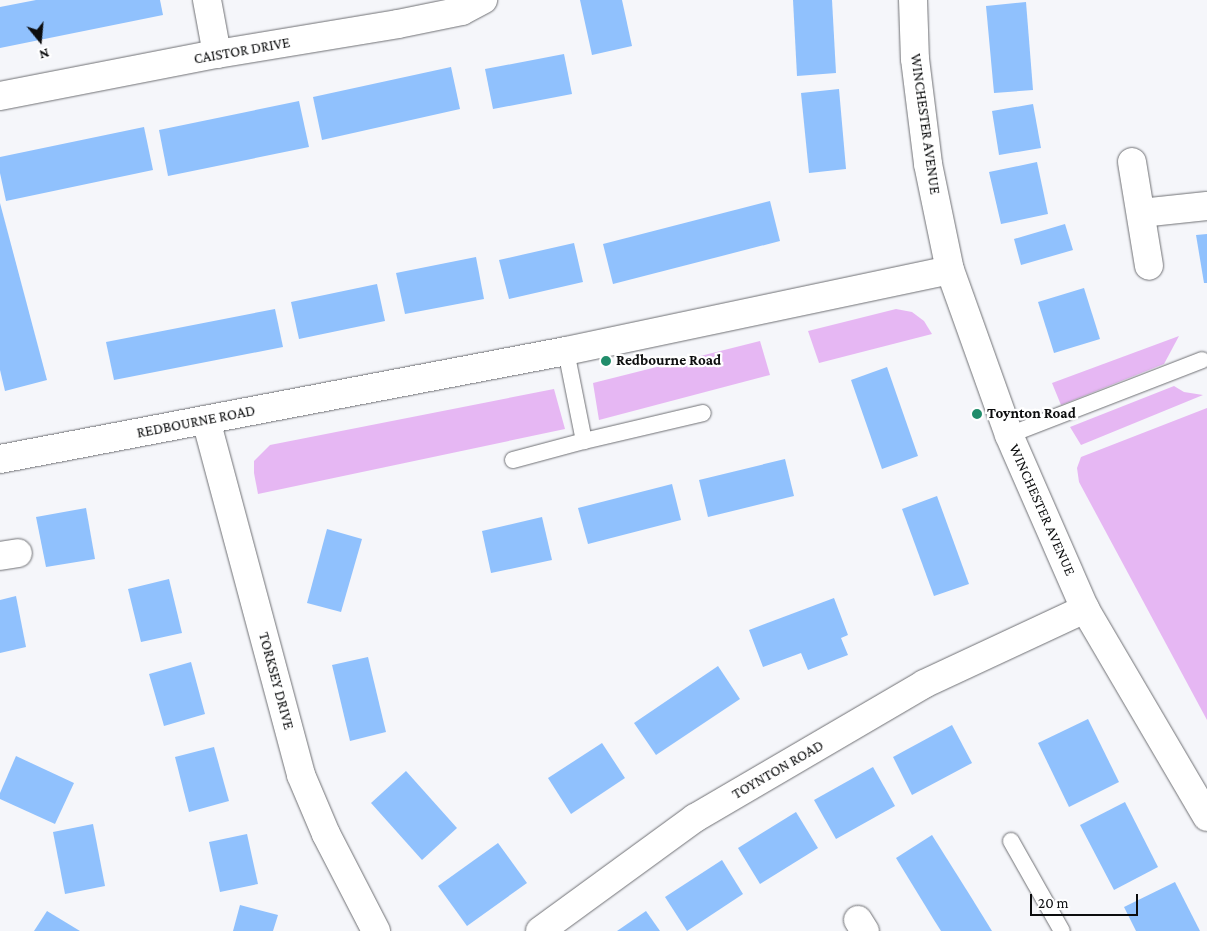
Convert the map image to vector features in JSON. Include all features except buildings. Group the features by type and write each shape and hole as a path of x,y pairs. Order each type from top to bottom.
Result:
{"street":[{"path":"207,0 217,54"},
{"name":"CAISTOR DRIVE","path":"0,96 217,54 398,24 462,11 483,0"},
{"name":"WINCHESTER AVENUE","path":"913,0 914,59 928,164 950,270 1009,435 1085,609 1207,818"},
{"path":"1132,162 1149,266"},
{"path":"1141,213 1207,206"},
{"name":"REDBOURNE ROAD","path":"0,459 566,351 950,270"},
{"name":"TORKSEY DRIVE","path":"206,420 301,775 326,834 376,931"},
{"name":"TOYNTON ROAD","path":"540,931 695,818 924,684 1085,609"}],"lane":[{"path":"566,351 584,441"},
{"path":"1009,435 1202,360"},
{"path":"513,460 703,413"},
{"path":"1011,841 1062,931"}],"shaded area":[{"path":"896,309 912,312 924,321 932,334 819,363 808,331"},
{"path":"1179,336 1164,364 1061,405 1052,383"},
{"path":"760,341 770,375 599,420 593,383"},
{"path":"1174,386 1184,392 1203,395 1081,445 1070,427"},
{"path":"554,389 565,429 258,494 254,461 270,445"},
{"path":"1207,408 1207,720 1079,482 1077,468 1081,457"}],"place":[{"name":"Redbourne Road","path":"606,361"},
{"name":"Toynton Road","path":"977,414"}]}
